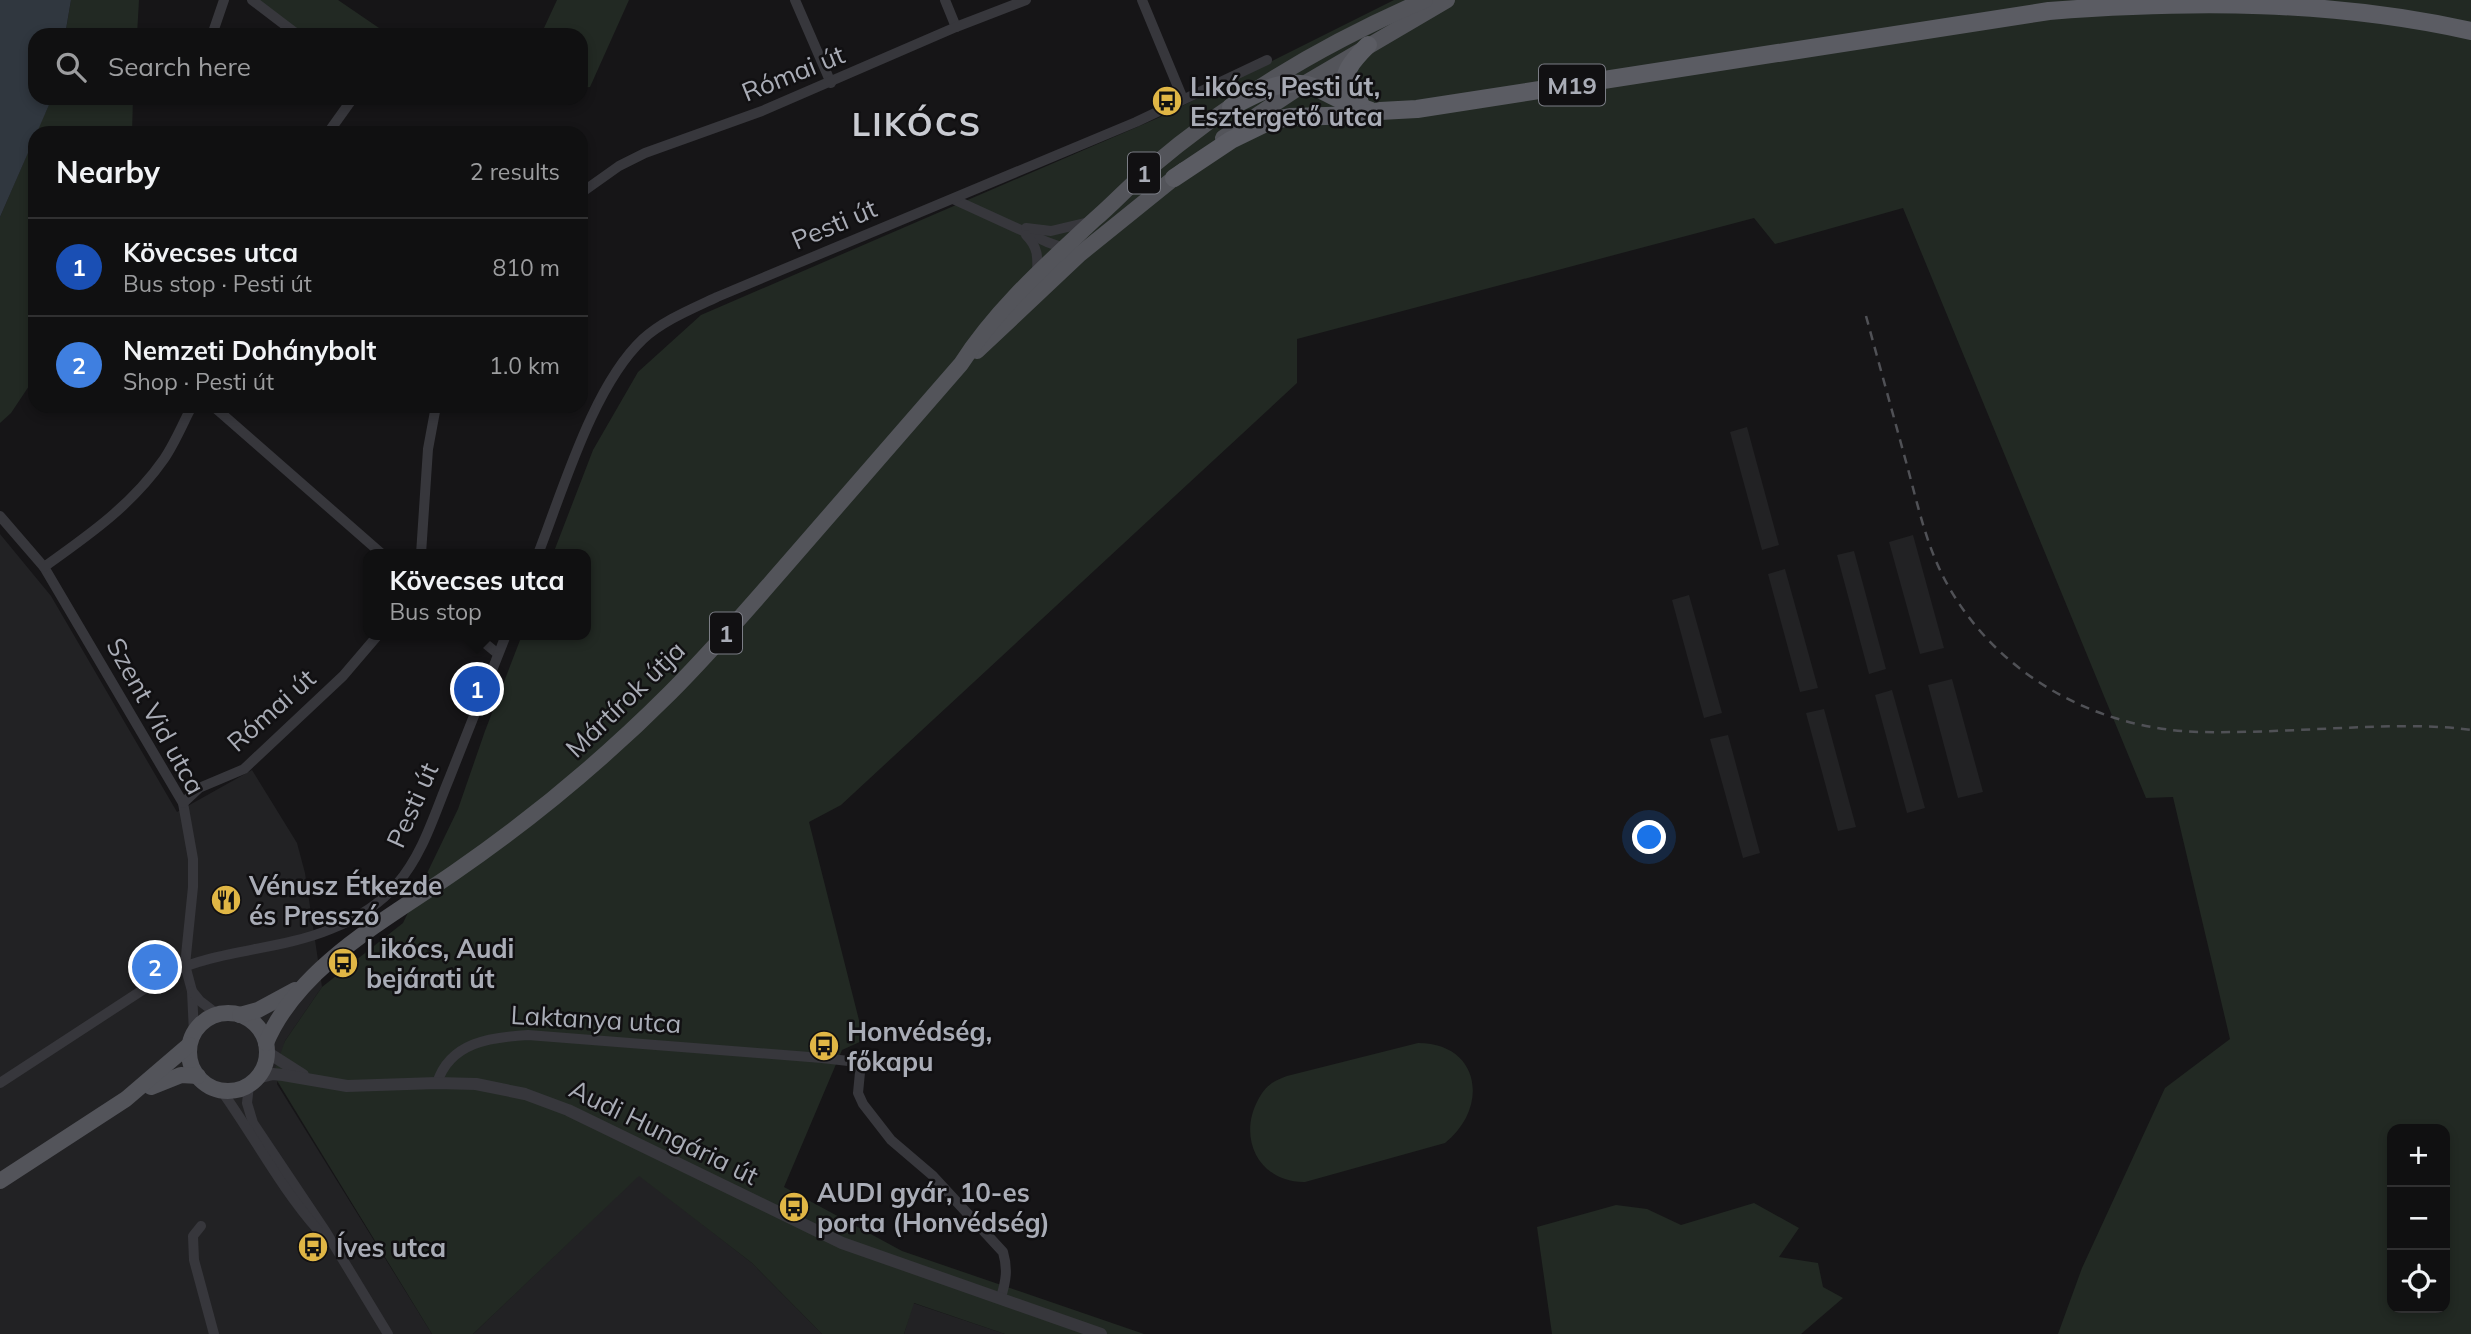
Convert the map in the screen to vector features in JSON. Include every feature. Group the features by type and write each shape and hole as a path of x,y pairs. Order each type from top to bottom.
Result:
{"highway":[{"name":"M19","path":"1380,111 1417,109 2049,11 2095,7 2230,0 2310,3 2401,14 2471,32"},
{"path":"1368,45 1350,64 1344,83 1345,90 1347,95 1359,103 1380,111"},
{"path":"1231,107 1282,83 1304,84 1345,103 1380,111"},
{"path":"1174,178 1241,135 1270,121 1290,117 1361,115 1380,111"}],"main road":[{"name":"1","path":"961,364 990,323 1063,248 1147,170 1197,130 1307,57 1425,0"},
{"name":"1","path":"961,364 987,343 1080,254 1223,137 1304,84 1447,0"},
{"name":"Mártírok útja","path":"217,1014 240,1015 258,1010 303,985 354,943 530,818 632,730 710,651 961,364"},
{"name":"Mártírok útja","path":"253,1082 264,1069 267,1047 278,1018 303,985"},
{"path":"126,1099 192,1039 208,1018 217,1014"},
{"path":"240,1015 259,1028 267,1047"},
{"path":"192,1039 189,1059 198,1076 208,1086 231,1091 253,1082"},
{"path":"0,1181 126,1099 169,1078 181,1075 198,1076"}],"street":[{"path":"214,28 224,0"},
{"path":"252,0 289,28"},
{"path":"795,0 831,83"},
{"path":"945,0 956,27"},
{"name":"Római út","path":"588,188 619,166 645,153 762,111 956,27 1026,0"},
{"path":"1142,0 1183,99"},
{"name":"Pesti út","path":"540,549 605,390 629,354 645,338 685,312 718,297 1084,144 1203,92 1268,60"},
{"path":"333,126 348,105"},
{"path":"953,199 1080,254"},
{"path":"1013,225 1051,231 1094,220"},
{"path":"1013,225 1028,236 1035,246 1038,258 1037,274"},
{"path":"44,567 105,524 136,496 166,457 188,413"},
{"path":"221,413 376,549"},
{"path":"421,549 428,449 435,413"},
{"name":"Szent Vid utca","path":"0,516 44,567 183,803 193,859 193,887 185,965"},
{"name":"Római út","path":"183,803 199,788 244,769 334,685 374,640"},
{"path":"481,640 498,654"},
{"name":"Pesti út","path":"0,1083 185,965 285,944 332,929 384,898 422,848 504,640"},
{"path":"185,965 192,991 192,1039"},
{"path":"192,991 217,1014"},
{"name":"Laktanya utca","path":"437,1083 440,1072 447,1064 475,1042 528,1035 901,1067"},
{"path":"267,1047 309,1080"},
{"path":"861,1062 858,1093 863,1104 891,1140 932,1175 1003,1252 1007,1273 1001,1297"},
{"path":"388,1334 326,1232 253,1123 247,1103 253,1082 273,1074 347,1086 437,1083"},
{"name":"Audi Hungária út","path":"437,1083 500,1087 550,1102 842,1242 1101,1334"},
{"path":"221,1090 304,1214 334,1247"},
{"path":"201,1227 193,1237 194,1260 214,1334"}],"shaded area":[{"path":"0,0 71,0 66,28 28,28 28,105 49,105 40,126 28,126 28,153 0,217"},
{"path":"71,0 139,0 137,28 66,28"},
{"path":"257,0 338,0 379,28 295,28"},
{"path":"557,0 629,0 590,87 588,28 544,28"},
{"path":"1394,0 2471,0 2471,1334 2058,1334 2082,1268 2165,1088 2230,1039 2173,797 2146,798 1903,208 1775,244 1754,218 1297,339 1297,383 841,805 809,822 864,1040 842,1050 784,1187 902,1251 1144,1334 1005,1334 914,1303 904,1334 822,1334 752,1263 639,1176 473,1334 432,1334 273,1074 285,1041 322,987 403,923 458,809 520,640 591,640 591,549 555,549 593,450 638,372 701,315 1158,118"},
{"path":"49,105 133,105 132,126 39,126"},
{"path":"28,152 28,388 11,413 0,423 0,217"},
{"path":"1747,427 1779,545 1762,550 1730,432"},
{"path":"0,534 51,596 177,812 252,770 297,843 305,873 322,987 285,1041 277,1084 432,1334 0,1334"},
{"path":"1913,535 1944,648 1920,654 1889,542"},
{"path":"1854,551 1886,669 1869,674 1837,555"},
{"path":"1785,569 1818,688 1800,692 1768,574"},
{"path":"1689,595 1722,713 1704,718 1672,600"},
{"path":"1952,679 1983,792 1958,798 1928,685"},
{"path":"1892,690 1925,808 1907,813 1875,695"},
{"path":"1824,709 1856,827 1838,831 1806,713"},
{"path":"1728,735 1760,853 1743,858 1710,739"},
{"path":"1418,1043 1439,1046 1455,1054 1466,1065 1472,1080 1473,1096 1468,1112 1459,1128 1445,1143 1305,1182 1289,1180 1265,1167 1257,1156 1250,1129 1258,1100 1270,1085 1287,1076"},
{"path":"639,1175 752,1263 822,1334 473,1334"},
{"path":"1754,1203 1799,1228 1779,1257 1818,1263 1823,1287 1843,1298 1801,1334 1552,1334 1537,1227 1616,1205 1647,1209 1681,1225"},
{"path":"913,1303 1005,1334 904,1334"}],"railway":[{"path":"1866,316 1920,515 1942,575 1971,620 1996,648 2025,672 2056,693 2090,709 2163,729 2222,732 2405,726 2471,730"}],"place":[{"name":"Likócs, Pesti út, Esztergető utca","path":"1167,101"},
{"name":"Kövecses utca","path":"477,689"},
{"name":"Vénusz Étkezde és Presszó","path":"226,900"},
{"name":"Likócs, Audi bejárati út","path":"343,963"},
{"name":"Nemzeti Dohánybolt","path":"155,967"},
{"name":"Honvédség, főkapu","path":"824,1046"},
{"name":"AUDI gyár, 10-es porta (Honvédség)","path":"794,1207"},
{"name":"Íves utca","path":"313,1247"}],"district":[{"name":"LIKÓCS","path":"917,123"}]}
